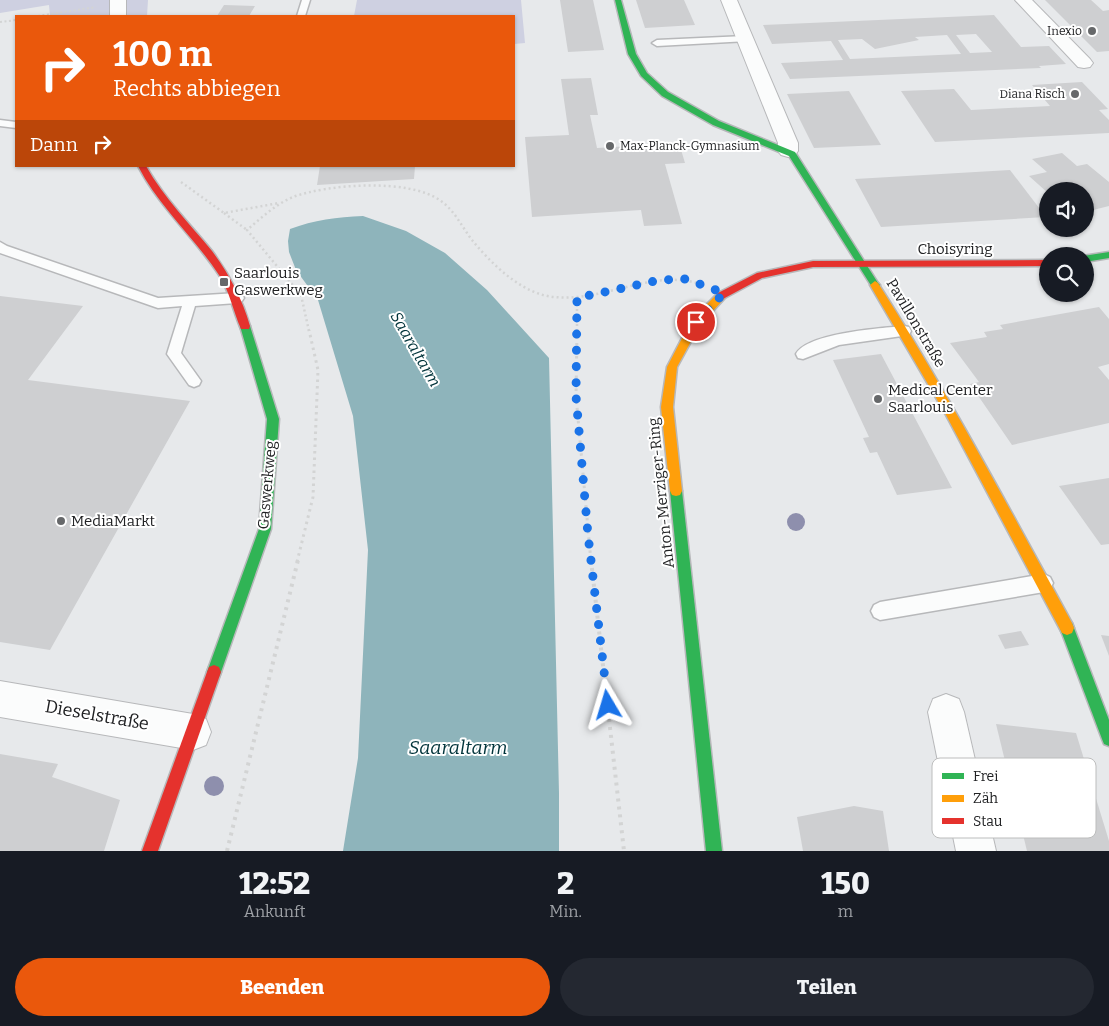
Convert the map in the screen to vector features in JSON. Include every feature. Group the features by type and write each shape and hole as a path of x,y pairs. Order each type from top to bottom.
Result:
{"street":[{"path":"618,0 632,54 644,74 665,94 716,122 788,151 788,143 729,0"},
{"path":"1023,0 1084,63"},
{"name":"Pavillonstraße","path":"788,151 792,154 863,264 963,434 1068,630 1106,719"},
{"name":"Gaswerkweg","path":"142,167 151,185 218,266 237,298 273,419 265,529 150,851"},
{"path":"1094,258 1109,255"},
{"name":"Choisyring","path":"863,264 1039,262"},
{"name":"Anton-Merziger-Ring","path":"714,851 667,408 672,367 696,322 724,293 760,275 813,264 863,264"},
{"name":"Dieselstraße","path":"0,699 193,732"},
{"path":"946,712 956,758"},
{"path":"973,838 976,851"}],"lane":[{"path":"301,15 306,0"},
{"path":"658,43 745,39"},
{"path":"0,123 15,124"},
{"path":"0,246 3,249 158,303 237,298"},
{"path":"190,301 174,354 194,381"},
{"path":"804,354 816,345 849,337 904,331"},
{"path":"880,611 1044,583"}],"path":[{"path":"47,15 118,7"},
{"path":"0,22 15,20"},
{"path":"142,167 171,175 247,230 272,260"},
{"path":"224,213 282,202 317,190 336,188 403,188 440,200 453,213 473,240 514,281 532,291 566,298 577,298 660,280 686,279 724,293"},
{"path":"247,230 282,202"},
{"path":"577,298 576,396 588,535 624,851"},
{"path":"227,851 260,716"}],"shaded area":[{"path":"0,0 148,0 147,15 50,15 49,5 0,13"},
{"path":"357,0 521,0 525,43 515,44 515,15 354,15"}],"water":[{"name":"Saaraltarm","path":"363,216 406,231 445,253 487,290 549,358 559,851 343,851 358,758 368,550 353,416 318,300 296,270 289,252 288,241 290,229 308,223"}],"building":[{"path":"560,0 593,0 604,50 568,52"},
{"path":"636,0 684,0 695,25 645,28"},
{"name":"Inexio","path":"1045,0 1091,0 1103,11 1109,10 1109,51 1097,52"},
{"path":"224,5 255,6 250,15 218,15"},
{"path":"994,15 1021,47 1049,46 1066,64 1039,66 1041,68 790,79 781,63 843,60 831,41 772,44 763,25","holes":["976,34 992,52 970,53 956,35","947,35 961,54 850,59 838,40 862,39 875,49 919,40 915,37"]},
{"path":"591,78 598,115 590,115 597,148 679,143 685,163 665,164 682,224 644,226 641,210 532,217 525,137 569,135 561,79"},
{"path":"1082,82 1108,109 1099,110 1109,120 1109,133 935,142 901,91 954,89 971,110 1050,106 1032,85"},
{"path":"849,91 881,145 814,148 787,94"},
{"path":"1062,153 1077,166 1087,164 1109,182 1109,206 1094,210 1094,182 1039,182 1039,185 1029,176 1047,172 1032,159"},
{"path":"320,167 415,167 414,179 317,185"},
{"path":"1010,170 1039,208 1039,217 881,227 855,179"},
{"name":"MediaMarkt","path":"0,296 83,306 28,380 190,401 50,650 0,642"},
{"path":"1099,307 1109,319 1109,364 1098,367 1109,380 1109,423 1012,445 970,384 979,382 950,343 987,337 984,332 1003,329 1000,325"},
{"name":"Medical Center Saarlouis","path":"881,354 952,488 897,495 877,452 870,453 863,438 869,437 833,360"},
{"path":"1109,478 1109,544 1101,545 1059,486"},
{"path":"1021,631 1029,645 1005,649 998,635"},
{"path":"1101,635 1109,636 1109,656"},
{"path":"996,724 1076,733 1084,758 1004,758"},
{"path":"0,754 58,764 52,777 120,800 104,851 0,851"},
{"path":"1096,798 1109,841 1109,851 1027,851 1024,838 1096,838"},
{"path":"854,806 883,811 889,851 803,851 797,817"}],"traffic: fast":[{"path":"618,0 632,54 644,74 665,94 716,123 792,154 875,285"},
{"path":"1094,258 1109,255"},
{"path":"214,672 265,529 273,419 245,326"},
{"path":"676,491 714,851"},
{"path":"1067,628 1109,739"}],"traffic: slow":[{"path":"875,285 926,369 1067,628"},
{"path":"676,491 667,407 672,367 696,322 721,296"}],"traffic: jam":[{"path":"142,167 158,193 209,254 223,274 234,295 245,326"},
{"path":"721,296 760,275 813,264 1039,263"},
{"path":"150,851 214,672"}],"place":[{"name":"Inexio","path":"1092,31"},
{"name":"Diana Risch","path":"1075,94"},
{"name":"Max-Planck-Gymnasium","path":"610,146"},
{"name":"Saarlouis Gaswerkweg","path":"224,282"},
{"name":"Medical Center Saarlouis","path":"878,399"},
{"name":"MediaMarkt","path":"61,521"}],"route":[{"path":"608,705 588,535 576,396 577,298 660,280 686,279 724,293 696,322"}]}
